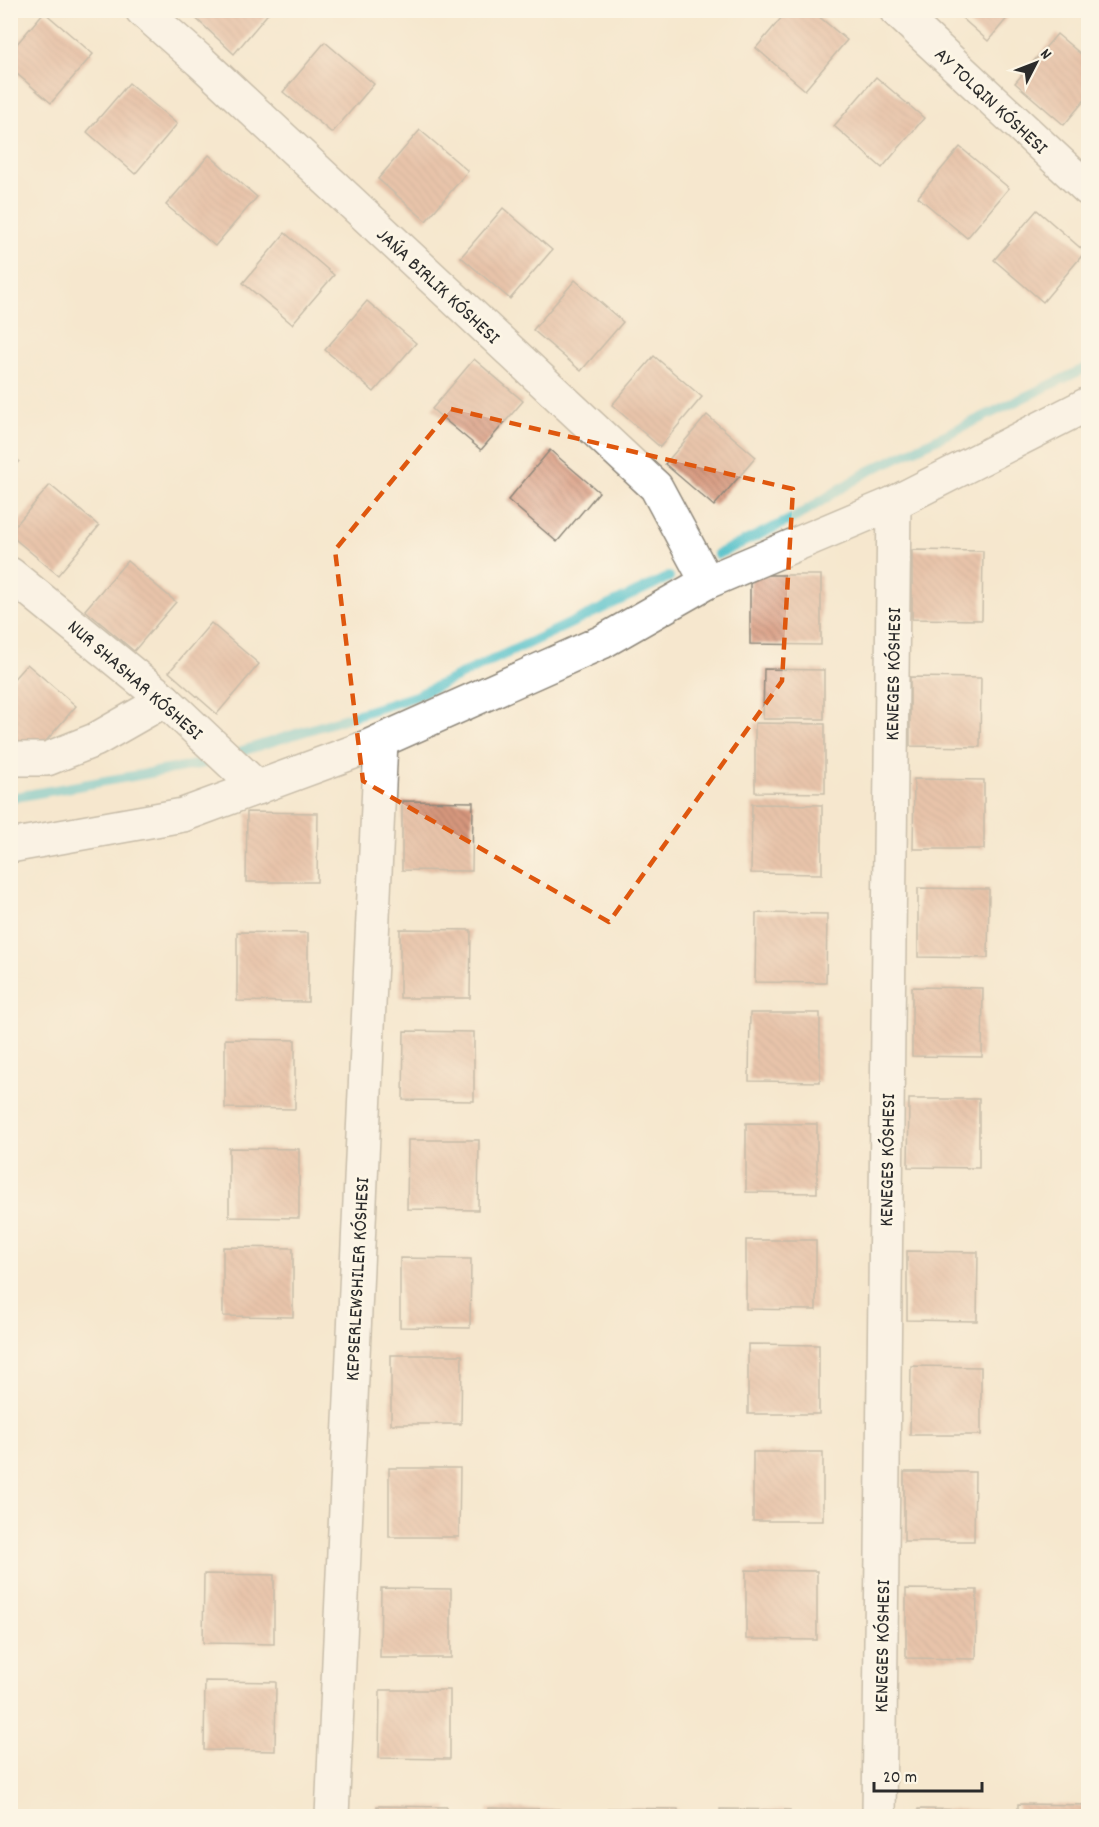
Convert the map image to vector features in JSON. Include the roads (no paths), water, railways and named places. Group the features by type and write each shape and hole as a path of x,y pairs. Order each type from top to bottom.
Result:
{"street":[{"name":"JAŃA BIRLIK KÓSHESI","path":"142,10 200,61 656,487 707,582"},
{"path":"896,10 1089,189"},
{"path":"10,846 183,815 381,741 602,642 707,582 894,503 1089,404"},
{"name":"KENEGES KÓSHESI","path":"879,1816 894,503"},
{"name":"NUR SHASHAR KÓSHESI","path":"10,574 165,700 258,788"},
{"path":"10,759 47,759 95,740 165,700"},
{"name":"KEPSERLEWSHILER KÓSHESI","path":"332,1816 381,741"}],"waterway":[{"path":"718,554 796,517 867,472 1088,367"},
{"path":"242,751 416,696 669,577"},
{"path":"10,798 206,763"}]}
